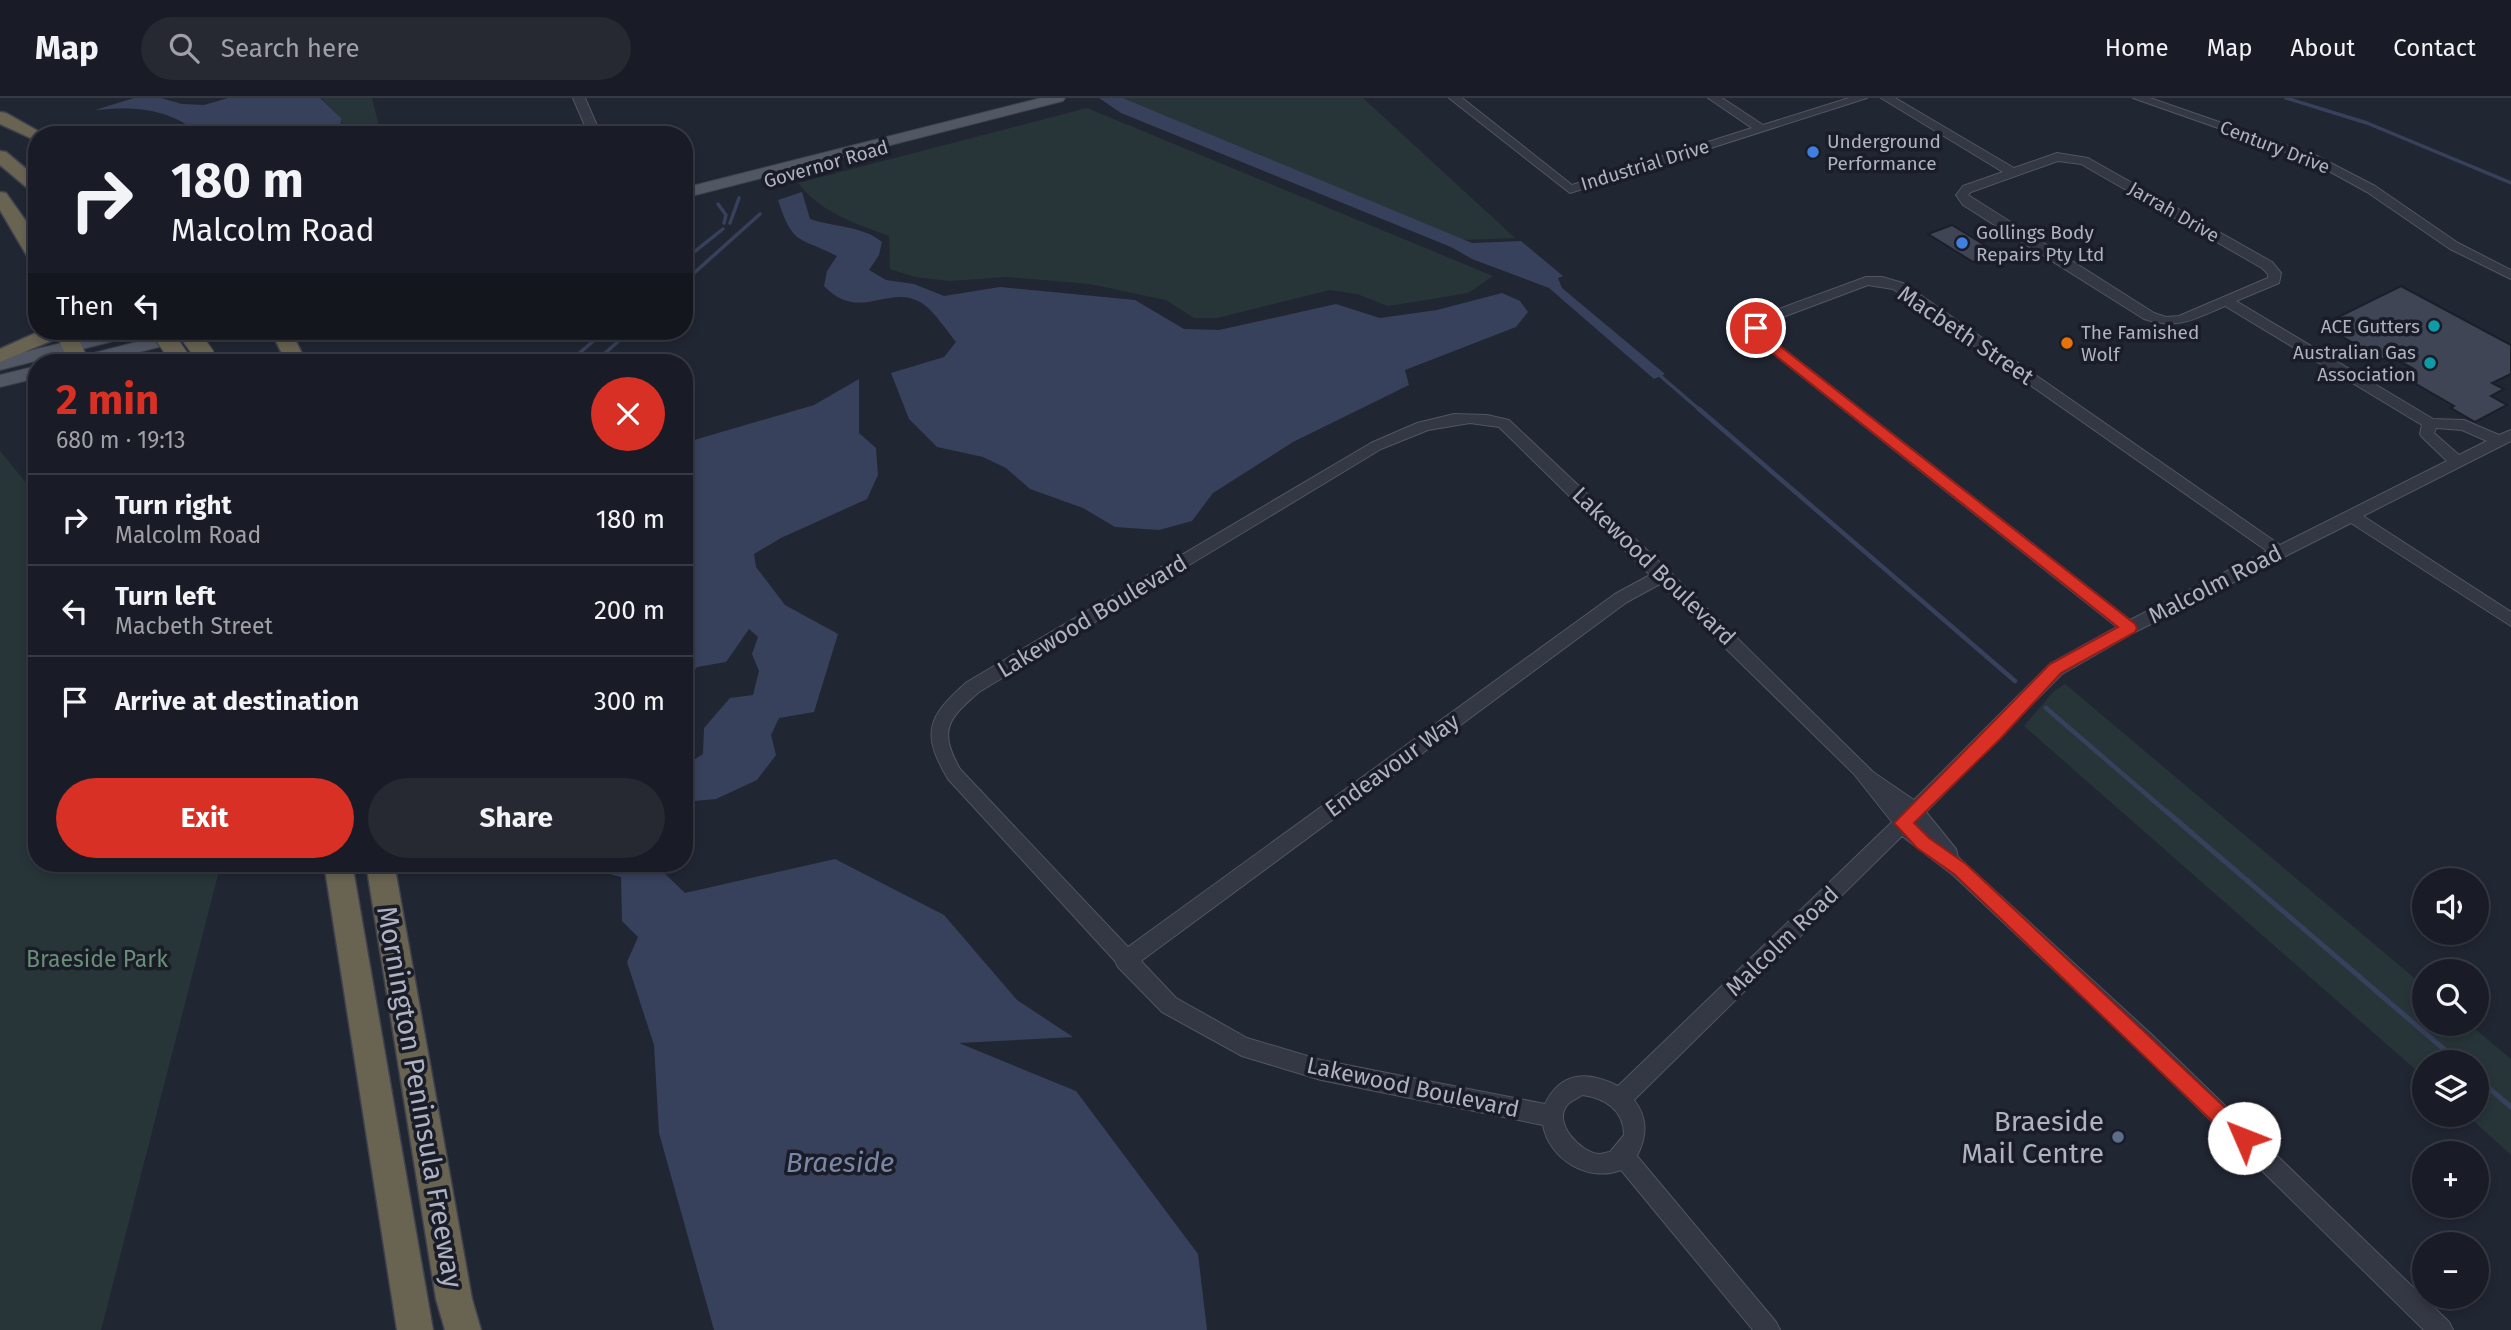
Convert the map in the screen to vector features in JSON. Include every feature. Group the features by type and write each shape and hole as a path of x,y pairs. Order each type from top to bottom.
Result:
{"highway":[{"path":"0,117 28,131"},
{"path":"0,136 28,157"},
{"path":"0,156 28,179"},
{"path":"0,197 28,239"},
{"path":"0,356 38,340"},
{"name":"Mornington Peninsula Freeway","path":"339,872 415,1330"},
{"name":"Mornington Peninsula Freeway","path":"382,872 452,1285 463,1330"}],"main road":[{"name":"Governor Road","path":"693,191 1058,98"},
{"name":"Governor Road","path":"693,200 817,168 966,121"},
{"path":"74,350 104,340"},
{"path":"53,354 140,340"},
{"path":"0,364 28,359"},
{"path":"0,381 28,374"}],"street":[{"path":"579,98 591,126"},
{"name":"Industrial Drive","path":"1455,98 1570,189 1861,98"},
{"path":"1714,98 1761,129"},
{"path":"1887,98 2012,173"},
{"name":"Century Drive","path":"2139,98 2313,158 2371,189 2454,246 2511,275"},
{"name":"Jarrah Drive","path":"2057,157 2084,161 2267,265 2275,273 2274,280 2227,301 2181,320 2165,321 2149,316 1966,202 1962,195 1967,189 2057,157"},
{"name":"Macbeth Street","path":"2129,628 1760,337 1756,328 1762,320 1867,281 1882,281 1898,286 2279,552"},
{"path":"2227,301 2430,422 2464,425 2508,437"},
{"name":"Lakewood Boulevard","path":"1552,1116 1321,1070 1242,1046 1169,1005 1125,961 954,774 939,750 939,727 951,706 973,687 1376,446 1430,424 1458,418 1482,416 1504,423 1909,817 1923,843 1960,869 2144,1041 2441,1330"},
{"path":"2430,422 2427,434 2458,462"},
{"name":"Malcolm Road","path":"1620,1099 2014,714 2046,678 2067,661 2508,437"},
{"path":"2351,516 2511,620"},
{"name":"Endeavour Way","path":"1125,961 1621,598 1663,575"},
{"path":"1580,1085 1604,1088 1620,1099 1632,1114 1634,1138 1623,1156 1606,1163 1592,1163 1579,1159 1560,1142 1552,1116 1560,1097 1569,1089 1580,1085"},
{"path":"1623,1156 1768,1330"}],"green space":[{"path":"321,98 372,98 379,126 343,126 339,116"},
{"path":"1123,98 1363,98 1515,238 1463,240"},
{"path":"1087,108 1493,276 1468,293 1388,306 1357,294 1330,290 1217,318 1194,318 1166,300 1090,284 1007,277 950,281 915,277 890,269 889,236 828,210 798,183"},
{"name":"Braeside Park","path":"0,451 28,485 28,872 219,872 101,1330 0,1330"},
{"path":"2065,684 2412,976 2412,1036 2483,1036 2511,1059 2511,1155 2480,1127 2489,1127 2489,1050 2412,1050 2412,1066 2024,726 2054,691"}],"water":[{"path":"134,98 161,98 182,104 204,105 228,98 320,98 341,118 341,126 189,126 177,119 151,111 124,108 95,110"},
{"path":"1099,98 1123,98 1472,243 1521,241 1563,276 1558,278 1562,288 1665,374 1654,379 1549,288 1472,259 1451,247 1121,113"},
{"path":"802,192 810,219 857,230 882,242 879,255 869,270 886,280 914,284 944,296 1000,287 1135,300 1184,329 1219,330 1336,304 1380,318 1437,310 1502,293 1520,301 1528,312 1516,327 1405,370 1409,385 1293,442 1213,493 1192,521 1159,530 1115,527 1083,508 1030,489 1006,468 983,457 937,447 909,419 891,373 944,357 956,342 934,314 920,302 896,297 861,303 849,302 837,297 824,286 827,271 837,256 798,238 788,225 778,200"},
{"path":"859,379 859,433 876,448 878,475 867,499 781,538 754,554 756,567 785,605 838,634 814,712 779,718 771,735 776,755 757,780 716,799 693,801 693,760 703,754 704,728 730,698 753,695 759,671 752,654 758,637 749,629 726,662 697,667 693,673 693,440 814,405"},
{"name":"Braeside","path":"835,859 944,915 1017,1000 1073,1037 959,1043 1076,1091 1198,1254 1207,1330 714,1330 659,1133 654,1045 627,962 638,937 622,921 621,877 603,872 663,872 685,893"}],"building":[{"name":"Gollings Body Repairs Pty Ltd","path":"1952,225 1996,252 1973,262 1928,234"},
{"path":"2401,286 2511,345 2511,374 2492,383 2504,389 2491,396 2507,405 2475,422 2451,408 2454,406 2399,374 2412,368 2390,356 2382,359 2341,336 2349,332 2330,321"}],"waterway":[{"path":"2286,98 2367,123 2511,183"},
{"path":"730,223 739,198"},
{"path":"718,204 726,215 724,223"},
{"path":"693,274 760,214"},
{"path":"693,253 723,229"},
{"path":"578,354 595,340"},
{"path":"604,354 620,340"},
{"path":"1657,373 1701,411"},
{"path":"1699,409 2015,681"},
{"path":"2046,708 2168,813"},
{"path":"2166,811 2445,1050"},
{"path":"2489,1088 2511,1107"}],"place":[{"name":"Underground Performance","path":"1813,152"},
{"name":"Gollings Body Repairs Pty Ltd","path":"1962,243"},
{"name":"ACE Gutters","path":"2434,326"},
{"name":"The Famished Wolf","path":"2067,343"},
{"name":"Australian Gas Association","path":"2430,363"},
{"name":"Braeside Mail Centre","path":"2118,1137"}],"route":[{"path":"1756,328 1760,337 2129,628 2056,668 2014,714 1903,823 1923,843 1960,869 2244,1138"}]}
